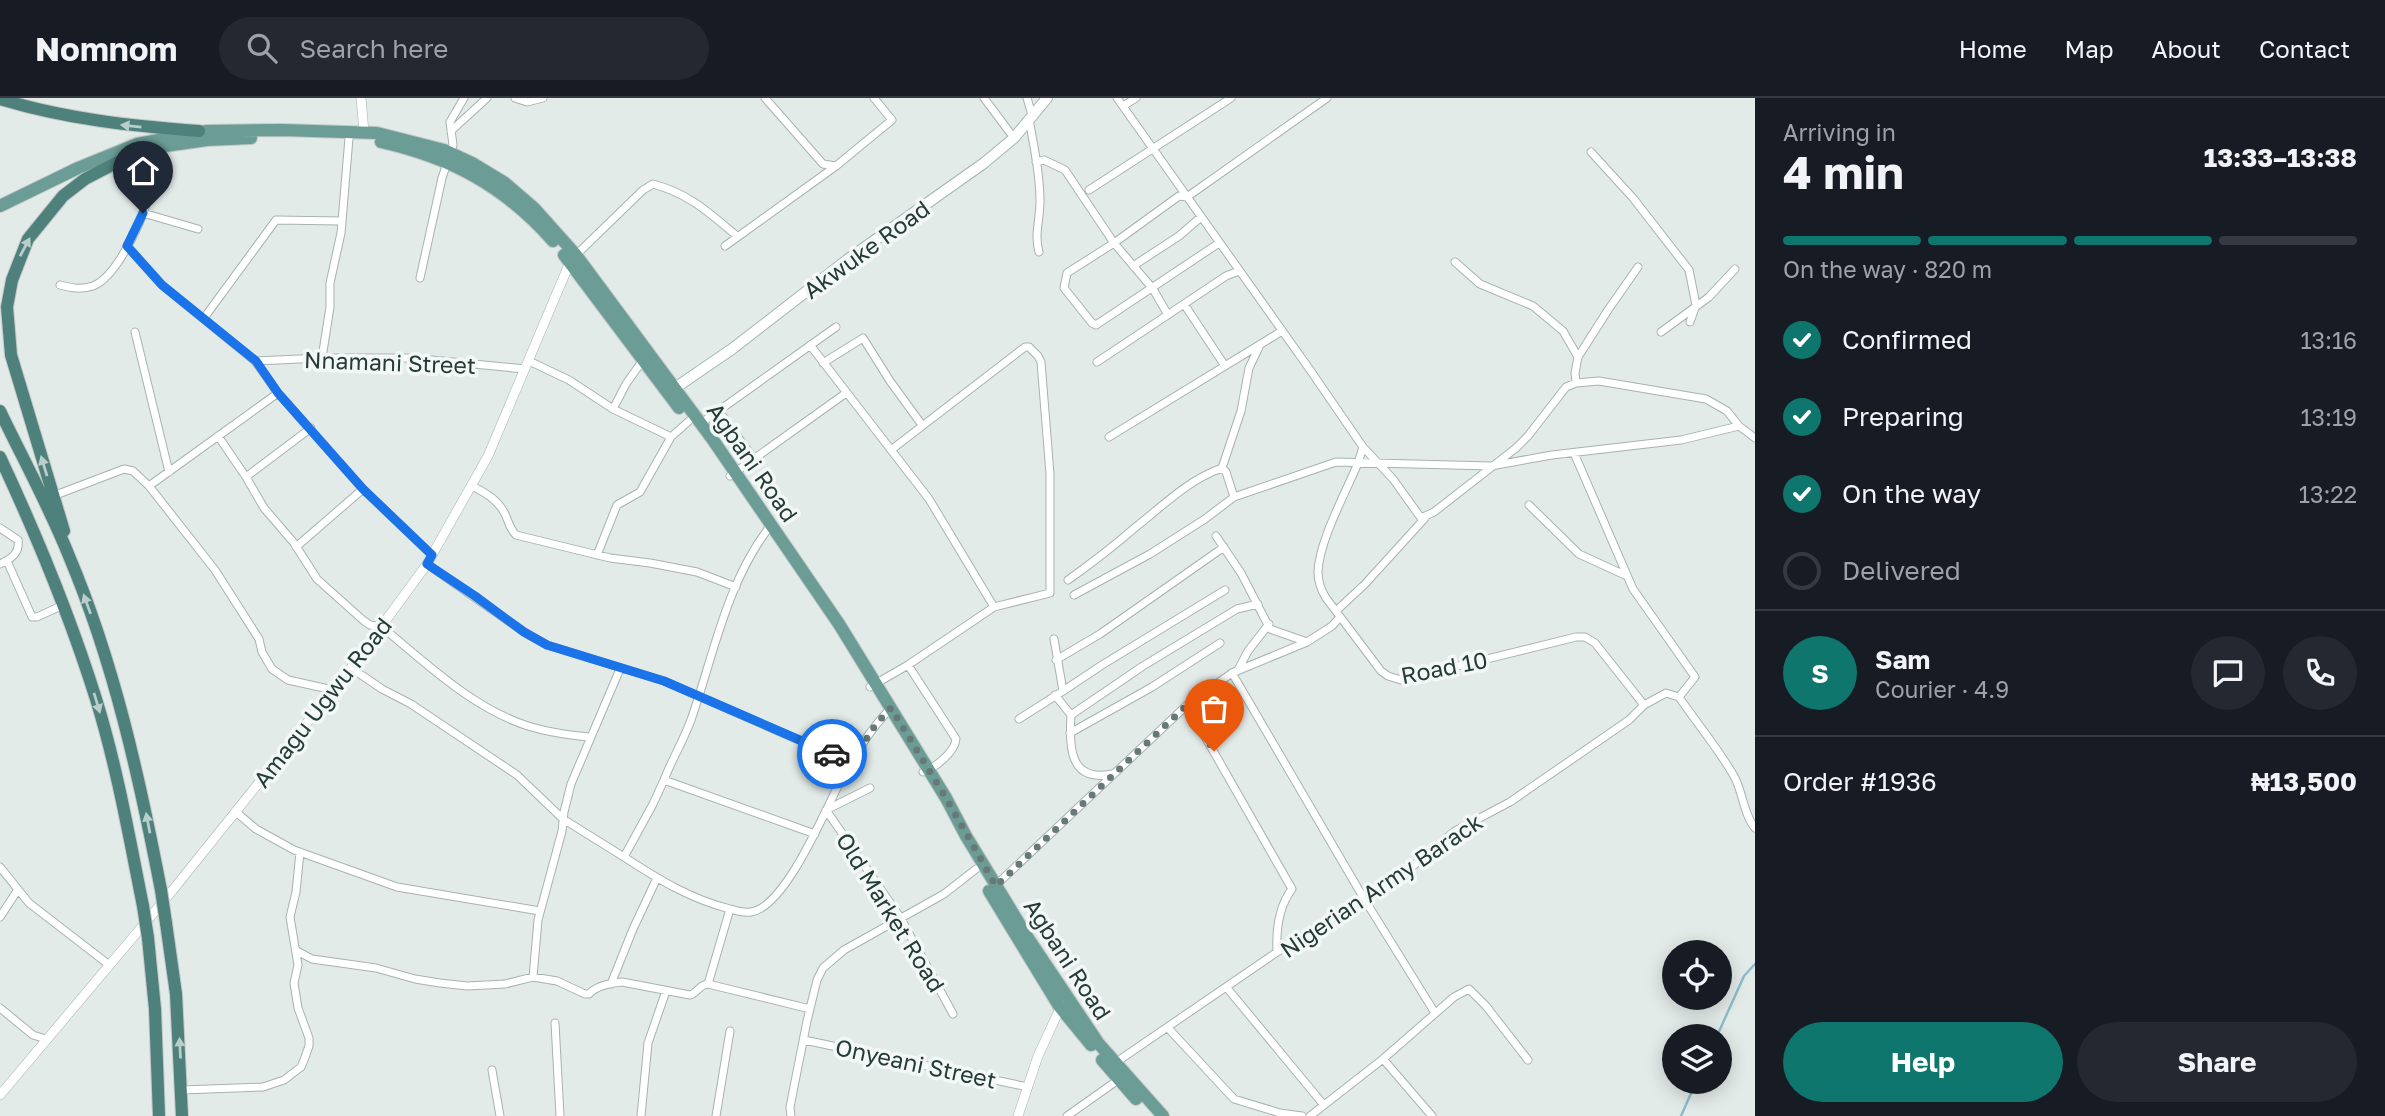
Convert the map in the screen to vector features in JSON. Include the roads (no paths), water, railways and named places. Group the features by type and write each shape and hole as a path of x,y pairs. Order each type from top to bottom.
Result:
{"highway":[{"path":"0,99 42,112 87,120 199,131"},
{"path":"69,555 11,355 7,307 12,280 28,239 63,196 85,179 145,150"},
{"path":"0,411 69,555 99,635 127,730 144,800 166,923 176,994 182,1116"},
{"path":"0,457 34,531 63,605 96,699 115,768 148,937 155,1009 159,1116"}],"main road":[{"name":"Akwuke Road","path":"671,391 732,349 847,260 984,163 1014,138 1047,98"},
{"name":"Agbani Road","path":"0,206 119,151 150,140 199,131 403,138 449,158 472,163 517,193 573,258 806,574 926,771 992,888 1064,1002 1118,1080 1151,1116"},
{"name":"Agbani Road","path":"119,151 145,150 207,140 349,138 364,135"},
{"name":"Agbani Road","path":"573,258 643,360 671,391"},
{"name":"Agbani Road","path":"732,474 874,686"},
{"name":"Agbani Road","path":"926,771 976,869 992,888"},
{"name":"Agbani Road","path":"1064,1002 1163,1116"}],"street":[{"path":"360,98 364,135"},
{"path":"420,278 442,178 454,143 450,122 464,98"},
{"path":"451,131 487,98"},
{"path":"515,98 527,102 543,98"},
{"path":"765,98 823,164 836,166"},
{"path":"725,246 836,166 892,120 874,98"},
{"path":"984,98 1014,138"},
{"path":"1027,98 1040,205 1037,226 1039,252"},
{"path":"1117,98 1363,447 1393,479 1418,515 1425,517"},
{"path":"1123,106 1136,98"},
{"path":"1089,190 1231,98"},
{"path":"1219,243 1096,325 1064,288 1067,273 1180,196 1187,197 1327,98"},
{"path":"322,358 330,307 330,284 341,233 349,138"},
{"path":"60,285 78,289 101,282 111,272 143,213 152,178 145,150"},
{"path":"1591,152 1633,198 1689,270 1696,306 1690,322"},
{"path":"1036,162 1044,160 1065,170 1114,243 1153,289 1168,315"},
{"path":"573,258 643,190 653,184 674,190 695,201 737,236"},
{"path":"143,213 198,229"},
{"path":"1133,266 1179,236 1201,217"},
{"path":"204,318 276,220 341,221"},
{"path":"127,246 162,285 256,361 278,393 429,559 536,639 565,652 664,681 851,763"},
{"name":"Amagu Ugwu Road","path":"0,1095 236,812 351,668 429,559 488,456 573,258"},
{"path":"1455,262 1480,284 1533,306 1563,331 1578,357"},
{"path":"1576,383 1578,357 1639,267"},
{"path":"1097,362 1236,269"},
{"path":"1661,332 1713,293 1735,269"},
{"path":"1184,304 1226,366"},
{"path":"597,555 618,505 640,492 671,437 719,411 836,327"},
{"path":"1108,437 1282,331"},
{"path":"135,332 169,472"},
{"path":"823,363 863,338 922,425"},
{"path":"810,345 929,499 994,607"},
{"path":"874,686 994,607 1047,595 1051,589 1050,474 1038,356 1029,347 1025,347 891,450"},
{"path":"1222,468 1241,411 1249,368 1259,347"},
{"name":"Nnamani Street","path":"256,361 411,358 527,365 569,380 613,409 671,437"},
{"path":"613,409 643,360"},
{"path":"992,888 1187,705 1235,672 1307,642 1332,626 1338,614 1425,517 1522,442 1566,387 1576,383 1599,381 1706,399 1727,411 1739,426 1755,438"},
{"path":"149,486 278,393"},
{"path":"732,474 846,393"},
{"path":"719,411 754,459"},
{"path":"1074,595 1150,554 1234,497 1336,462 1491,466 1681,440 1739,426"},
{"path":"246,477 310,428"},
{"path":"218,436 264,508 296,547 317,579 370,625 382,627 451,683 493,710 528,726 589,737"},
{"name":"Road 10","path":"1363,447 1319,564 1321,589 1381,671 1396,679 1406,678 1585,637 1595,643 1644,705"},
{"path":"1574,453 1633,589 1695,677 1679,697"},
{"path":"1222,468 1226,472 1234,497"},
{"path":"1068,580 1140,524 1172,495 1207,473 1222,468"},
{"path":"53,496 124,469 134,471 149,486 215,570 259,639 262,652 272,670 288,680 333,690"},
{"path":"472,486 495,500 516,535 597,555 697,572 736,587"},
{"path":"296,547 363,489"},
{"path":"1529,505 1579,554 1627,577"},
{"path":"0,528 18,540"},
{"path":"624,857 653,804 692,717 736,587 753,547 768,528"},
{"path":"18,540 34,531"},
{"path":"1216,536 1274,632 1307,642"},
{"path":"18,540 18,549 4,562 32,617 63,605"},
{"path":"1056,660 1100,634 1224,547"},
{"path":"1019,719 1225,590"},
{"path":"1071,715 1143,666 1237,609 1258,604"},
{"path":"1235,672 1269,624"},
{"path":"1054,639 1063,691"},
{"path":"1070,733 1152,687 1220,643"},
{"path":"908,665 956,739 953,749 926,771"},
{"path":"351,668 411,704 517,775 563,820 657,878 695,898 744,913 754,912 769,901 791,876 851,763 876,724 889,710"},
{"path":"533,977 533,955 540,911 562,831 571,784 620,669"},
{"path":"1235,672 1363,897 1435,1013"},
{"path":"1644,705 1666,693 1679,697 1733,775 1741,792 1748,820 1755,828"},
{"path":"1055,695 1071,715 1069,741 1076,764 1086,772 1100,776 1112,774"},
{"path":"1187,705 1292,889 1286,896 1280,914 1277,930 1278,952"},
{"name":"Nigerian Army Barack","path":"1115,1063 1278,952 1413,866 1455,831 1510,802 1577,757 1629,720 1644,705"},
{"path":"664,780 814,834"},
{"path":"826,810 870,788"},
{"name":"Old Market Road","path":"826,810 900,917 953,1014"},
{"path":"236,812 271,839 397,887 540,911"},
{"path":"182,1090 262,1087 284,1080 301,1067 309,1046 294,983 298,968 297,951 290,917 296,892 300,852"},
{"path":"0,867 17,891 34,907 108,964"},
{"path":"791,1116 790,1107 810,1009 819,975 828,962 844,950 951,889 976,869"},
{"path":"611,984 657,878"},
{"path":"0,917 17,891"},
{"path":"708,984 730,909"},
{"path":"297,951 312,959 376,968 440,984 505,984 533,977 557,981 585,994 622,982 690,995 708,984 810,1009"},
{"path":"298,968 312,959"},
{"path":"1227,988 1323,1104"},
{"path":"1310,1116 1383,1059 1435,1013 1469,989 1528,1059"},
{"path":"641,1116 648,1043 666,991"},
{"path":"1018,1116 1038,1056 1064,1002"},
{"path":"0,1008 33,1035 46,1039"},
{"path":"555,1023 561,1116"},
{"path":"1168,1028 1234,1099 1280,1113 1302,1116"},
{"path":"716,1116 730,1031"},
{"name":"Onyeani Street","path":"804,1040 1028,1087"},
{"path":"1383,1059 1432,1116"},
{"path":"492,1070 500,1116"},
{"path":"1067,1116 1118,1080"}],"waterway":[{"path":"1722,1024 1744,976 1755,964"},
{"path":"1681,1116 1691,1094"}]}
